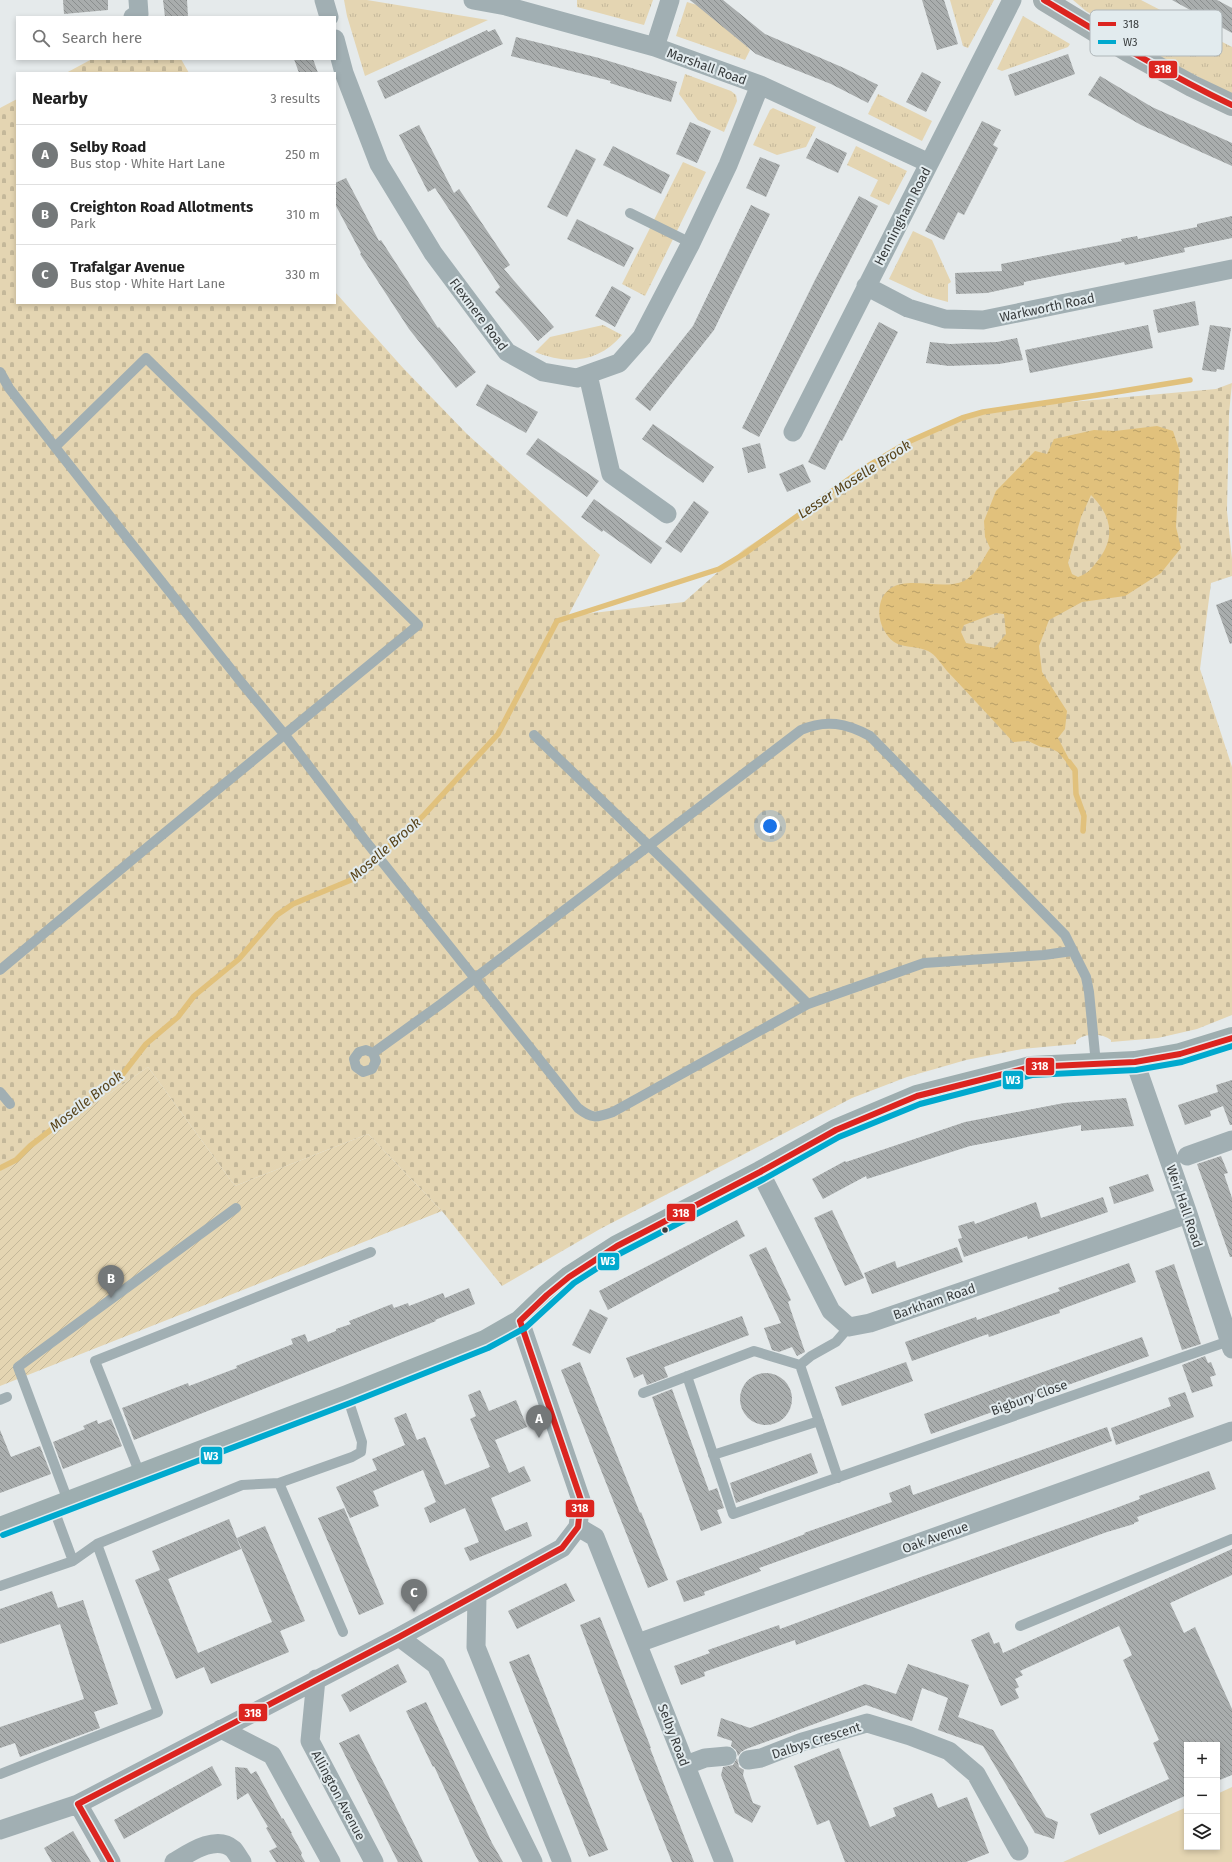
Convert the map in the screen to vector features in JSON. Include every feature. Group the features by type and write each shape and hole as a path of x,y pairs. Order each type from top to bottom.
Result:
{"highway":[{"path":"1044,0 1090,27"},
{"path":"1139,56 1192,86 1232,105"}],"street":[{"path":"135,16 138,14 138,0"},
{"path":"324,0 329,16"},
{"name":"Marshall Road","path":"473,0 506,6 655,46 760,85 928,163"},
{"path":"655,46 670,0"},
{"name":"Henningham Road","path":"793,432 928,163 1012,0"},
{"name":"Flexmere Road","path":"336,43 344,73 379,164 434,253 507,352 543,372 577,378 619,363 642,337 691,243 728,165 760,85"},
{"name":"Warkworth Road","path":"866,286 908,308 945,319 983,320 1232,269"},
{"path":"588,375 611,474 667,514"},
{"path":"0,1528 347,1396 485,1341 520,1321 547,1295 569,1277 617,1246 760,1172 836,1130 917,1096 1031,1067 1135,1062 1180,1054 1232,1038"},
{"name":"Weir Hall Road","path":"1135,1062 1188,1214 1231,1345"},
{"path":"1187,1156 1232,1140"},
{"path":"760,1172 830,1311 849,1327"},
{"name":"Barkham Road","path":"849,1327 870,1323 1188,1214"},
{"path":"0,1830 78,1804 477,1596 562,1548 578,1527 581,1500 520,1321"},
{"name":"Oak Avenue","path":"638,1643 1232,1431"},
{"name":"Selby Road","path":"578,1527 595,1537 724,1862"},
{"path":"477,1596 476,1647 562,1862"},
{"path":"399,1637 436,1665 529,1854 550,1834"},
{"name":"Allington Avenue","path":"316,1679 310,1741 374,1862"},
{"name":"Dalbys Crescent","path":"748,1760 761,1758 802,1742 867,1723 910,1736 949,1751 976,1774 1019,1851"},
{"path":"222,1729 272,1755 332,1862"},
{"path":"686,1765 705,1758 727,1756"},
{"path":"78,1804 111,1862"},
{"path":"174,1862 198,1848 218,1843 232,1848 242,1862"}],"lane":[{"path":"630,213 691,243"},
{"path":"0,970 418,625 146,358 55,447"},
{"path":"0,372 9,388 241,682 285,735 364,839 578,1108 588,1116 599,1117 612,1112 808,1004 924,963 1044,955 1072,951"},
{"path":"373,1053 800,730 823,723 845,724 870,736 1065,935 1072,951 1080,963 1088,985 1096,1064"},
{"path":"534,735 808,1004"},
{"path":"0,1092 10,1104"},
{"path":"1170,1162 1187,1156"},
{"path":"73,1561 60,1504 18,1368 236,1208"},
{"path":"140,1474 95,1361 371,1252"},
{"path":"800,1365 811,1356 836,1342 849,1327"},
{"name":"Bigbury Close","path":"687,1376 734,1514 1231,1345"},
{"path":"643,1393 754,1351 800,1365"},
{"path":"800,1365 838,1478"},
{"path":"0,1586 73,1561 97,1544 242,1485 279,1483 352,1457 361,1452 362,1442 347,1396"},
{"path":"713,1455 819,1421"},
{"path":"279,1483 342,1632"},
{"path":"1020,1626 1232,1539"},
{"path":"0,1774 158,1712 97,1544"}],"green space":[{"path":"344,0 367,0 488,20 365,76 347,16"},
{"path":"577,0 653,0 644,25 577,7"},
{"path":"950,0 994,0 968,48 963,46"},
{"path":"1073,0 1141,0 1160,10 1090,10 1090,13"},
{"path":"687,2 697,5 746,45 750,50 745,60 676,36"},
{"path":"1023,16 1070,44 1068,47 1002,71 997,69"},
{"path":"1222,42 1232,47 1232,94 1160,56 1222,56"},
{"path":"90,60 182,60 188,72 68,72"},
{"path":"685,74 731,91 736,95 737,101 724,132 698,120 679,94"},
{"path":"878,94 932,121 922,141 868,114"},
{"path":"16,100 16,304 336,304 336,293 404,369 467,434 600,555 568,616 684,602 743,550 908,441 983,410 1216,389 1232,383 1229,414 1227,511 1232,559 1232,576 1211,583 1200,669 1232,767 1232,1015 1197,1029 1158,1038 1111,1042 1111,1040 1103,1036 1088,1035 1079,1038 1076,1041 1076,1044 1022,1049 966,1060 907,1077 852,1098 600,1229 502,1286 442,1211 368,1134 235,1186 148,1067 0,1169 0,108"},
{"path":"773,108 816,127 806,147 777,155 753,145 770,110"},
{"path":"856,146 907,171 889,205 870,196 878,180 847,165"},
{"path":"683,162 706,172 645,296 622,284"},
{"path":"913,231 932,240 951,282 948,284 948,302 926,296 889,279"},
{"path":"603,325 622,335 613,344 593,356 571,360 559,359 535,352 550,337"},
{"path":"148,1067 235,1186 368,1134 442,1211 0,1386 0,1169"},
{"path":"1232,1787 1232,1862 1063,1862 1184,1808 1184,1850 1220,1850 1220,1793"}],"water":[{"path":"1157,426 1173,431 1180,452 1176,527 1181,548 1161,573 1125,596 1082,602 1049,620 1039,646 1042,672 1067,711 1065,729 1058,738 1070,761 1067,763 1058,752 1050,748 1041,747 1028,741 1013,742 933,655 928,651 904,646 893,641 884,630 881,623 881,601 887,591 906,583 942,585 964,581 972,575 990,548 985,537 984,521 996,491 1035,451 1047,454 1054,439 1094,430 1115,431","holes":["1091,495 1103,510 1107,518 1109,526 1108,542 1099,559 1092,568 1088,572 1078,577 1072,574 1068,563 1081,517","996,613 1004,614 1006,634 994,648 966,643 961,632 964,625"]}],"building":[{"path":"63,0 108,0 108,10 64,14"},
{"path":"163,0 187,0 188,16 165,16"},
{"path":"690,0 723,0 765,34 844,68 878,85 868,103 831,84 756,54"},
{"path":"922,0 944,0 958,44 937,50"},
{"path":"1172,0 1217,0 1232,8 1232,33 1222,28 1222,10 1190,10"},
{"path":"495,29 503,44 385,99 377,81 487,30 488,32"},
{"path":"516,37 599,58 677,82 671,102 610,83 611,81 511,56"},
{"path":"1068,54 1075,74 1015,96 1008,75"},
{"path":"294,60 313,60 318,72 299,72"},
{"path":"922,72 941,82 926,112 906,102"},
{"path":"1100,76 1152,107 1232,143 1232,166 1141,125 1088,95"},
{"path":"982,121 1001,130 993,145 998,148 964,215 958,212 944,240 925,231"},
{"path":"690,122 711,131 697,163 676,154"},
{"path":"419,125 454,193 459,189 510,265 504,269 554,327 538,341 495,292 500,287 435,188 428,192 399,135"},
{"path":"816,138 847,153 838,173 806,158"},
{"path":"613,146 670,175 661,194 603,165"},
{"path":"576,149 596,159 567,217 547,207"},
{"path":"760,157 780,165 766,197 746,188"},
{"path":"346,178 379,241 381,240 438,328 439,327 476,372 456,388 409,329 360,254 361,253 336,206 336,183"},
{"path":"859,196 878,206 759,437 742,428 815,280"},
{"path":"751,205 770,214 714,330 650,411 635,399 693,326"},
{"path":"1232,216 1232,238 1184,248 1185,252 1125,265 1124,262 1024,282 1024,285 987,293 956,294 955,273 1002,271 1001,264 1122,241 1121,239 1137,236 1138,239 1197,227 1197,224"},
{"path":"577,219 634,248 624,267 567,239"},
{"path":"612,286 631,297 615,327 595,316"},
{"path":"1195,301 1199,325 1158,333 1153,310"},
{"path":"879,322 898,332 842,441 840,440 825,470 808,462"},
{"path":"1148,325 1153,348 1030,373 1025,350"},
{"path":"1210,325 1231,328 1224,370 1217,369 1216,372 1202,370"},
{"path":"1017,338 1023,360 999,364 949,366 926,363 930,342 950,344 997,342"},
{"path":"487,384 538,412 526,433 476,405"},
{"path":"653,424 714,467 703,483 642,439"},
{"path":"538,438 599,481 587,497 526,454"},
{"path":"760,443 766,468 748,473 742,448"},
{"path":"803,464 811,482 787,492 779,474"},
{"path":"594,499 662,548 651,564 603,530 602,532 581,517"},
{"path":"694,501 709,512 681,553 665,542"},
{"path":"1232,599 1232,643 1230,644 1216,605"},
{"path":"1232,1080 1232,1125 1230,1125 1223,1106 1210,1111 1211,1116 1185,1125 1178,1105 1218,1092 1216,1085"},
{"path":"1126,1098 1134,1126 1081,1131 1081,1125 970,1146 867,1179 866,1176 823,1199 812,1179 845,1161 846,1162 965,1122 1064,1103"},
{"path":"1221,1156 1228,1173 1224,1174 1232,1198 1232,1257 1230,1257 1197,1164"},
{"path":"1148,1174 1154,1191 1114,1204 1109,1187"},
{"path":"1103,1197 1108,1212 1028,1239 1027,1236 964,1257 958,1239 962,1238 958,1226 974,1221 975,1224 1036,1202 1041,1218"},
{"path":"832,1210 864,1278 845,1286 814,1218"},
{"path":"737,1220 745,1236 608,1310 599,1291"},
{"path":"766,1247 791,1300 788,1302 805,1352 797,1356 792,1347 779,1352 772,1350 764,1328 781,1323 749,1255"},
{"path":"957,1247 963,1262 872,1294 864,1273 895,1261 897,1268"},
{"path":"1129,1263 1136,1282 1059,1310 1060,1313 989,1337 988,1334 912,1361 905,1342 976,1317 977,1320 1060,1291 1058,1288"},
{"path":"1174,1264 1201,1344 1182,1350 1155,1271"},
{"path":"469,1288 475,1304 435,1320 436,1321 134,1440 122,1408 188,1383 189,1386 237,1368 236,1366 293,1344 291,1339 305,1334 308,1342 351,1324 349,1321 392,1304 394,1308 408,1303 409,1306 443,1293 445,1298"},
{"path":"590,1309 608,1318 590,1354 572,1345"},
{"path":"742,1316 749,1335 664,1367 668,1377 647,1385 643,1374 634,1378 626,1358"},
{"path":"1142,1337 1149,1356 931,1434 924,1414"},
{"path":"1205,1356 1208,1363 1211,1362 1216,1375 1210,1377 1213,1386 1192,1393 1182,1365"},
{"path":"580,1362 668,1580 648,1588 561,1370"},
{"path":"906,1362 913,1381 842,1406 835,1387"},
{"path":"766,1373 776,1375 784,1381 790,1389 792,1399 790,1409 784,1417 776,1423 766,1425 756,1423 748,1417 742,1409 740,1399 742,1389 748,1381 756,1375"},
{"path":"672,1389 709,1491 717,1488 724,1508 717,1510 722,1523 701,1531 652,1397"},
{"path":"480,1390 489,1411 516,1400 527,1427 495,1440 509,1473 524,1466 531,1481 491,1498 505,1531 527,1522 532,1536 470,1561 464,1548 479,1542 465,1508 430,1523 424,1508 436,1502 423,1470 373,1491 379,1506 350,1518 336,1487 377,1470 372,1459 405,1445 394,1418 406,1413 417,1440 425,1437 445,1485 490,1467 470,1419 476,1416 468,1395"},
{"path":"1185,1392 1194,1417 1116,1445 1111,1428 1171,1406 1168,1398"},
{"path":"111,1419 122,1446 63,1469 53,1442 85,1429 83,1426 97,1420 98,1424"},
{"path":"1107,1427 1112,1441 759,1568 761,1571 704,1592 705,1595 684,1602 676,1581 892,1502 889,1493 910,1485 913,1495"},
{"path":"0,1430 11,1457 40,1446 51,1474 0,1493"},
{"path":"811,1453 818,1473 736,1503 730,1483"},
{"path":"1209,1471 1216,1489 1137,1517 1139,1521 1134,1524 1107,1532 796,1645 795,1640 704,1672 705,1676 681,1685 674,1666 710,1653 708,1650 779,1625 780,1629 918,1578 1116,1508 1140,1499 1139,1496"},
{"path":"344,1508 384,1604 359,1615 318,1518"},
{"path":"229,1519 241,1549 168,1579 198,1653 272,1622 237,1538 265,1526 305,1621 280,1631 289,1652 211,1684 204,1667 176,1679 135,1580 160,1570 152,1551"},
{"path":"1232,1549 1232,1575 1170,1603 1184,1633 1195,1627 1232,1709 1232,1775 1220,1780 1220,1742 1184,1742 1184,1796 1099,1835 1090,1814 1169,1779 1153,1743 1159,1740 1123,1660 1132,1655 1119,1626 1020,1671 1023,1675 1015,1679 1019,1687 1015,1689 1019,1698 1001,1706 971,1640 989,1632 994,1644 999,1642 1003,1653"},
{"path":"566,1583 575,1601 517,1629 508,1611"},
{"path":"52,1591 58,1608 83,1600 118,1704 94,1712 100,1728 20,1757 15,1743 0,1748 0,1727 84,1699 60,1624 0,1644 0,1609"},
{"path":"600,1617 694,1862 672,1862 637,1774 580,1625"},
{"path":"529,1654 608,1850 589,1857 509,1662"},
{"path":"398,1664 407,1682 350,1712 341,1695"},
{"path":"908,1664 969,1685 958,1717 993,1730 1046,1817 1058,1822 1054,1839 1035,1833 983,1746 938,1730 948,1698 922,1688 912,1721 866,1705 746,1749 738,1756 736,1750 731,1746 732,1741 717,1736 721,1718 750,1728 865,1684 896,1694"},
{"path":"426,1702 492,1843 503,1862 479,1862 474,1853 434,1766 433,1767 406,1711"},
{"path":"359,1734 423,1862 398,1862 371,1808 339,1743"},
{"path":"839,1748 870,1827 896,1816 893,1808 932,1793 938,1808 967,1797 989,1853 966,1862 845,1862 829,1820 817,1825 794,1766"},
{"path":"737,1758 739,1767 744,1770 743,1775 753,1803 761,1806 752,1823 735,1813 721,1775 723,1767 733,1765"},
{"path":"212,1766 222,1785 124,1839 114,1820"},
{"path":"235,1767 247,1768 251,1774 256,1771 282,1819 283,1818 292,1833 305,1862 276,1862 269,1851 277,1847 266,1828 268,1827 248,1793 237,1800"},
{"path":"73,1831 91,1862 52,1862 44,1848"}],"waterway":[{"name":"Moselle Brook","path":"0,1168 16,1160 30,1146 122,1075 146,1044 178,1017 194,996 239,959 277,915 293,904 351,880 423,816 498,734 557,621 719,569 744,554 866,467 908,442 962,418 983,412 1190,380"},
{"path":"1069,762 1075,770 1076,794 1084,816 1083,831"}],"transit line":[{"name":"318","path":"1044,0 1090,27"},
{"name":"318","path":"1140,56 1232,105"},
{"name":"318","path":"520,1321 547,1295 569,1277 617,1246 760,1172 836,1130 917,1096 1031,1067 1135,1062 1180,1054 1232,1038"},
{"name":"W3","path":"3,1535 350,1403 488,1348 525,1328 574,1283 621,1253 764,1179 839,1137 920,1104 1032,1075 1136,1070 1182,1062 1232,1046"},
{"name":"318","path":"78,1804 399,1637 562,1548 578,1527 581,1500 520,1321"},
{"name":"318","path":"78,1804 111,1862"}],"place":[{"name":"Creighton Road Allotments","path":"111,1298"},
{"name":"Selby Road","path":"539,1438"},
{"name":"Trafalgar Avenue","path":"414,1612"}],"water label":[{"name":"Lesser Moselle Brook","path":"854,479"}]}
